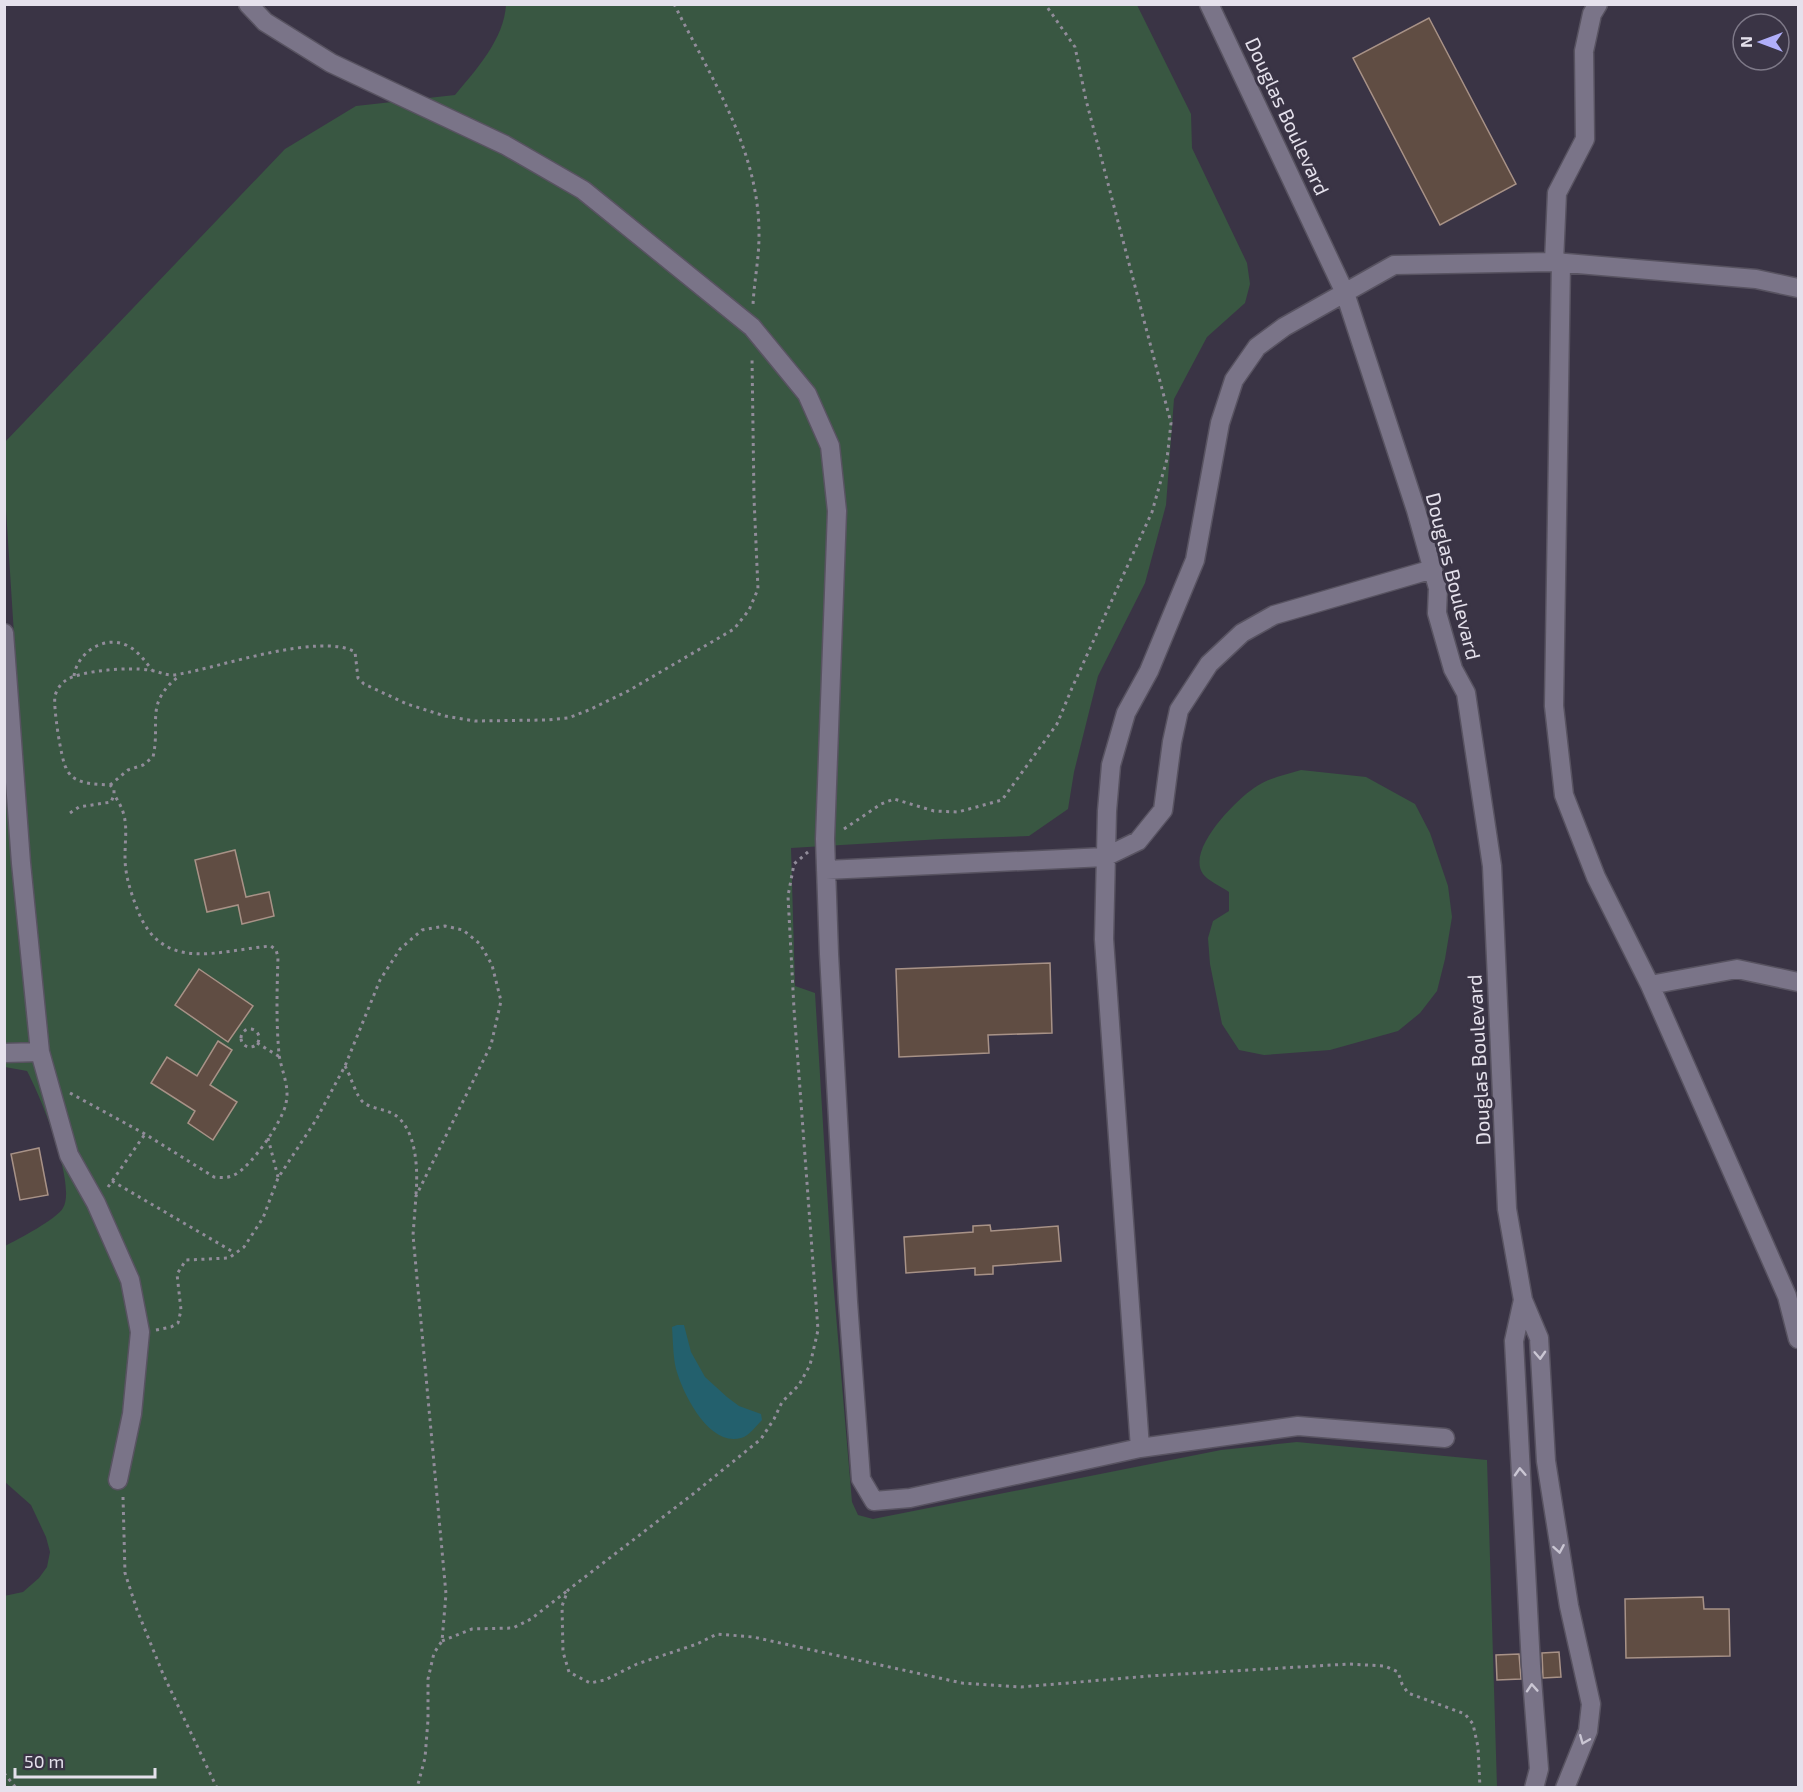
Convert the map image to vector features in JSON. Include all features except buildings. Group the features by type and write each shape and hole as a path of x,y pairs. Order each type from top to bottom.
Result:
{"street":[{"path":"248,4 265,22 331,63 505,145 583,190 752,327 807,394 830,446 837,511 825,839 826,870 848,1302 861,1479 874,1501 910,1498 1140,1448 1298,1426 1445,1438"},
{"name":"Douglas Boulevard","path":"1209,4 1345,293 1433,569 1438,588 1437,613 1453,669 1466,693 1492,866 1507,1209 1523,1300"},
{"path":"1598,4 1592,14 1584,51 1585,139 1557,193 1559,484 1554,706 1564,795 1596,877 1650,985 1787,1296 1798,1339"},
{"path":"1140,1448 1104,939 1105,857 1111,765 1126,713 1149,671 1195,560 1220,423 1234,380 1257,347 1284,327 1394,266 1557,262 1756,279 1798,288"},
{"path":"826,870 1105,857 1138,841 1163,810 1172,742 1179,710 1209,664 1242,633 1274,615 1433,569"},
{"path":"4,633 21,863 40,1052 69,1155 96,1203 130,1280 140,1332 132,1414 118,1480"},
{"path":"1650,985 1737,969 1798,982"},
{"path":"4,1053 40,1052"},
{"path":"1523,1300 1514,1341 1530,1655 1539,1769 1534,1788"},
{"path":"1523,1300 1539,1338 1548,1472 1569,1606 1591,1704 1588,1731 1565,1788"}],"path":[{"path":"180,674 159,698 155,711 156,746 153,757 143,765 128,770 110,785 87,784 70,775 62,756 55,695 62,682 74,675 129,667 152,670 168,676 211,668 244,657 284,650 329,646 348,648 355,652 358,678 364,684 407,704 445,716 475,722 568,718 628,691 704,648 734,629 749,610 758,590 754,498 752,327 759,236 754,184 740,134 674,4"},
{"path":"442,1641 472,1629 513,1628 531,1618 761,1439 782,1402 799,1385 810,1365 818,1330 788,896 794,864 825,839 854,823 881,804 894,799 934,810 958,812 1002,801 1058,724 1152,512 1167,459 1171,423 1086,100 1075,47 1045,4"},
{"path":"74,675 82,656 100,644 118,642 136,651 152,670"},
{"path":"70,813 79,807 111,802 114,789 110,785"},
{"path":"48,1080 145,1134 214,1177 221,1178 229,1177 247,1167 268,1138 286,1103 286,1080 280,1057 277,1026 278,957 276,950 271,945 227,953 201,954 176,951 156,941 141,918 129,888 125,860 124,812 114,795"},
{"path":"140,1332 161,1330 178,1323 181,1310 177,1274 186,1260 229,1258 244,1247 263,1218 278,1178 316,1120 345,1066 380,980 400,949 422,930 446,926 463,930 480,944 492,965 501,1001 492,1046 416,1196"},
{"path":"250,1028 255,1030 259,1035 257,1043 252,1047 246,1046 241,1038 243,1032 250,1028"},
{"path":"257,1043 280,1057"},
{"path":"345,1066 363,1102 396,1116 407,1130 415,1152 418,1173 414,1245 446,1594 442,1641 434,1653 428,1679 425,1758 417,1788"},
{"path":"96,1203 145,1134"},
{"path":"268,1138 278,1178"},
{"path":"112,1181 236,1253"},
{"path":"118,1480 123,1496 124,1573 136,1610 217,1788"},
{"path":"568,1590 562,1606 562,1652 569,1672 590,1683 606,1680 637,1664 697,1644 717,1634 753,1637 962,1683 1021,1687 1149,1676 1349,1664 1384,1666 1398,1672 1408,1693 1465,1714 1473,1724 1479,1747 1480,1788"},
{"path":"4,1773 16,1788"}],"green space":[{"path":"506,5 1137,5 1191,114 1192,148 1247,263 1250,284 1245,303 1207,337 1174,399 1166,505 1145,583 1098,676 1074,772 1068,809 1029,836 791,848 795,986 815,993 831,1256 852,1502 858,1515 873,1519 1221,1450 1297,1442 1487,1460 1497,1787 5,1787 4,1596 23,1592 39,1578 47,1567 50,1552 46,1537 31,1505 5,1482 5,1246 53,1218 63,1208 66,1196 65,1180 55,1140 33,1083 27,1071 5,1067 4,700 18,697 5,494 5,442 285,149 356,106 455,95 480,65 495,42"},
{"path":"1301,770 1366,777 1415,804 1430,833 1448,886 1452,917 1437,991 1420,1013 1398,1031 1330,1050 1264,1055 1239,1050 1222,1024 1210,964 1208,938 1213,921 1229,911 1229,892 1203,874 1200,864 1201,852 1215,827 1246,794 1265,782"}],"water":[{"path":"684,1325 691,1352 705,1377 739,1406 761,1414 762,1420 747,1435 729,1439 718,1435 708,1427 691,1404 679,1380 675,1364 672,1327"}]}
